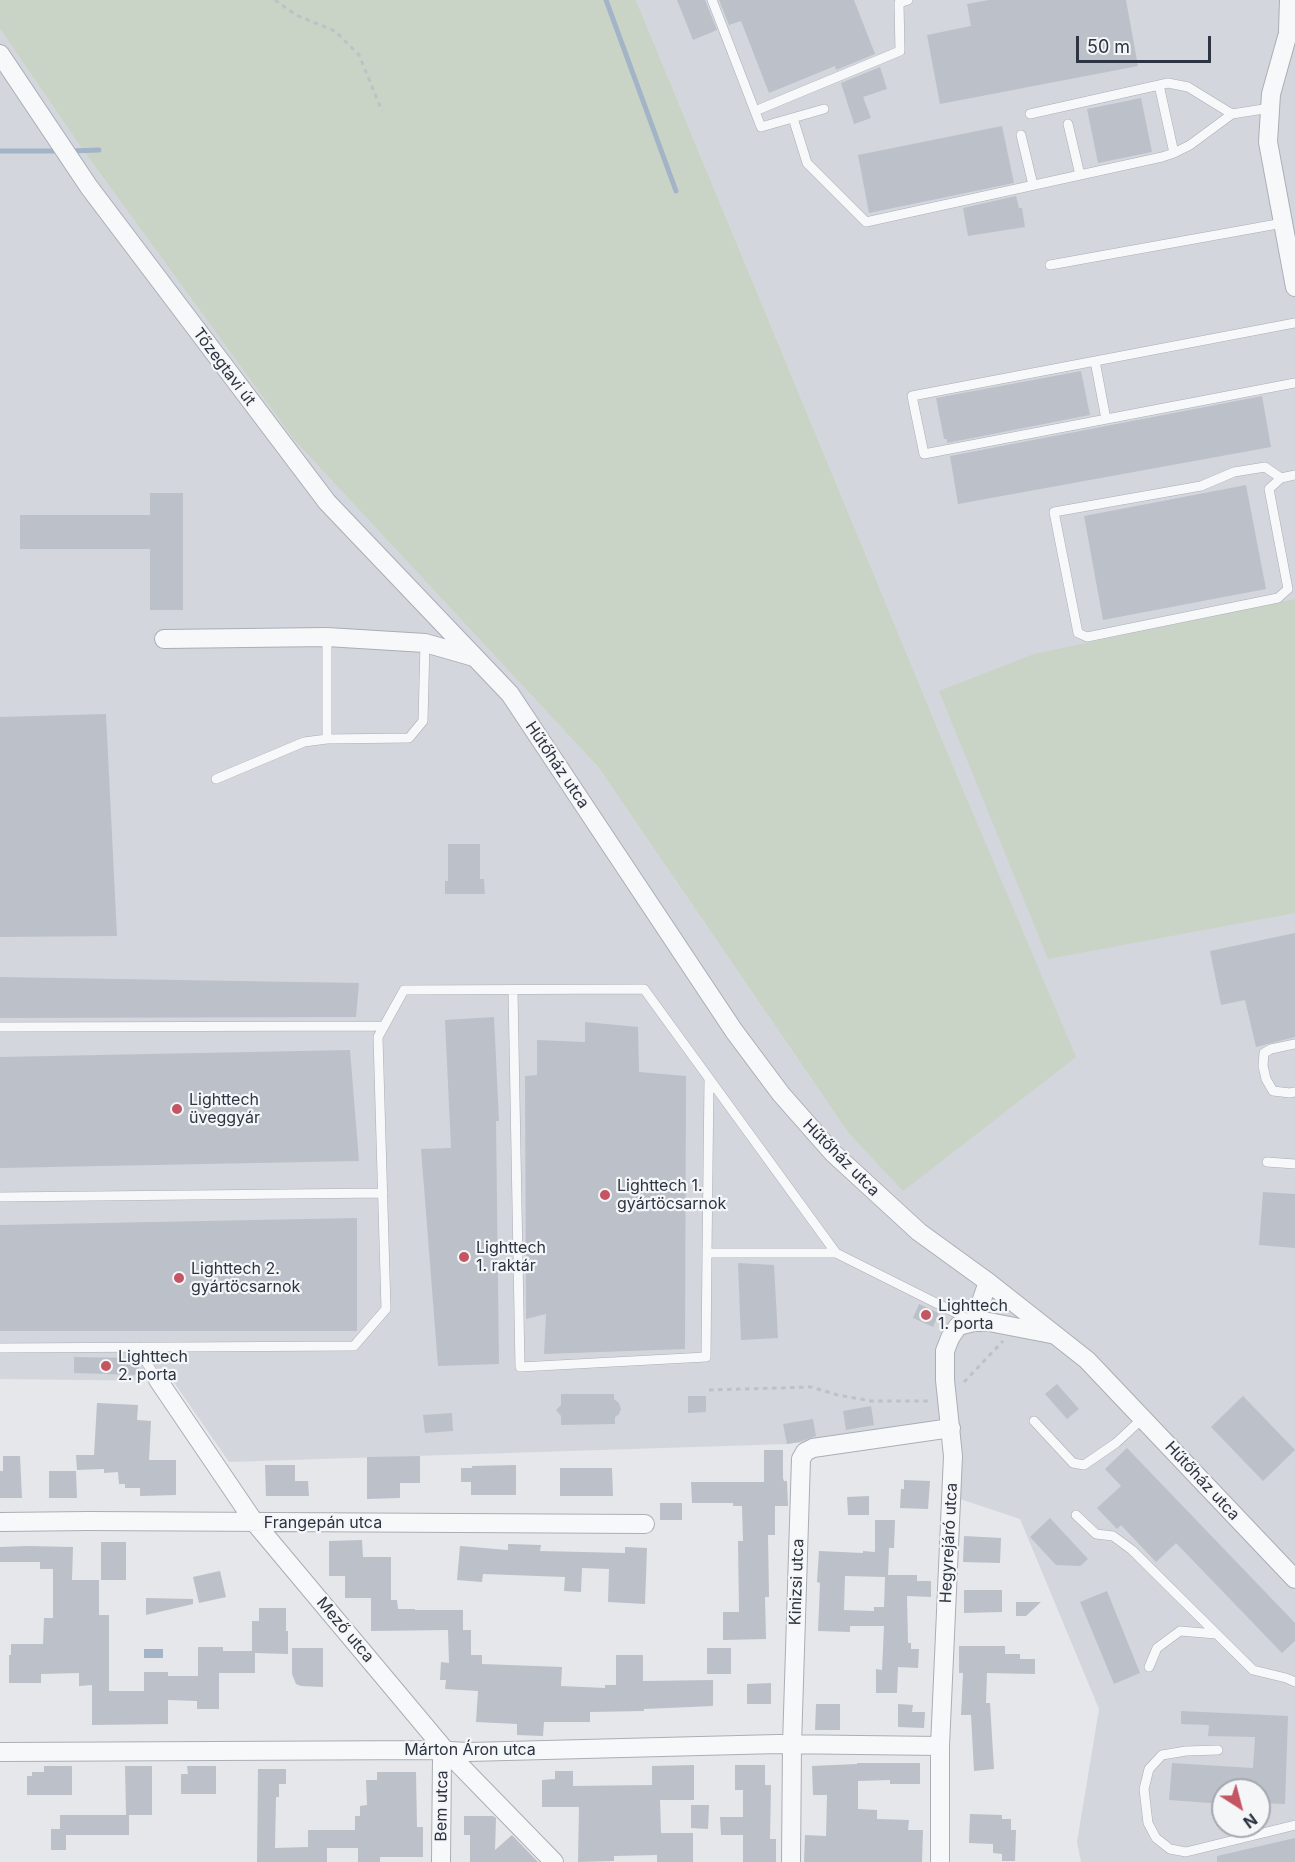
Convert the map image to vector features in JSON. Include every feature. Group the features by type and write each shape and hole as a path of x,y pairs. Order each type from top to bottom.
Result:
{"street":[{"path":"1287,37 1289,0"},
{"path":"1295,18 1287,37 1271,94 1268,142 1287,227 1295,288"},
{"name":"Tőzegtavi út","path":"0,54 88,187 327,502 476,658"},
{"path":"164,639 327,637 424,643 476,658"},
{"name":"Hűtőház utca","path":"476,658 510,694 734,1031 781,1094 833,1154 919,1232 988,1282 1087,1360 1295,1579"},
{"path":"988,1282 974,1322 989,1322 1055,1335"},
{"name":"Hegyrejáró utca","path":"940,1862 940,1746 953,1456 945,1351 958,1326 974,1322"},
{"name":"Mező utca","path":"158,1380 255,1522 445,1750 554,1862"},
{"name":"Kinizsi utca","path":"791,1862 792,1744 801,1459 805,1452 813,1448 951,1428"},
{"name":"Frangepán utca","path":"0,1522 645,1524"},
{"name":"Márton Áron utca","path":"0,1752 445,1750 468,1752 792,1744 940,1746"},
{"name":"Bem utca","path":"441,1862 442,1756 445,1750"}],"lane":[{"path":"712,0 761,127 824,109"},
{"path":"755,111 900,51 899,3 908,0"},
{"path":"1030,114 1168,83 1188,87 1232,114"},
{"path":"1159,85 1174,153"},
{"path":"793,118 807,164 866,222 1174,153 1190,145 1232,114 1270,108"},
{"path":"1068,124 1080,175"},
{"path":"1021,135 1032,185"},
{"path":"1050,265 1287,227"},
{"path":"1295,323 912,396 924,454 1295,383"},
{"path":"1095,361 1106,419"},
{"path":"1281,478 1265,468 1234,472 1201,486 1054,512 1078,633 1087,637 1278,598 1288,589 1269,489 1281,478 1295,475"},
{"path":"327,637 327,739"},
{"path":"216,779 304,742 327,739 409,738 423,721 424,643"},
{"path":"0,1348 354,1346 387,1309 378,1037 404,990 644,989 836,1253"},
{"path":"513,990 520,1367 706,1357 709,1080"},
{"path":"0,1027 384,1026"},
{"path":"1295,1044 1271,1049 1264,1053 1263,1066 1266,1079 1273,1091 1295,1092"},
{"path":"1267,1162 1295,1164"},
{"path":"0,1197 383,1193"},
{"path":"707,1253 836,1253 974,1322"},
{"path":"136,1347 158,1380"},
{"path":"1034,1421 1073,1463 1084,1465 1116,1443 1143,1418"},
{"path":"1076,1515 1096,1534 1113,1536 1132,1550 1253,1670 1295,1682"},
{"path":"1149,1667 1157,1648 1180,1631 1216,1634"},
{"path":"1218,1750 1186,1750 1162,1755 1149,1769 1144,1789 1148,1823 1156,1838 1170,1849 1186,1852 1295,1826"}],"path":[{"path":"275,0 296,15 335,31 359,54 382,111"},
{"path":"709,1390 811,1387 871,1401 948,1399 1017,1327"}],"shaded area":[{"path":"636,0 1295,0 1295,1862 1081,1862 1077,1842 1099,1709 1020,1519 960,1499 960,1464 935,1429 787,1444 229,1462 173,1381 0,1379 0,29 80,146 294,440 598,767 847,1131 1075,1056"}],"green space":[{"path":"0,0 636,0 1076,1057 903,1191 847,1131 598,767 294,440 80,146 0,29"},
{"path":"1295,599 1295,913 1048,959 939,691 1034,654"}],"water":[{"path":"144,1649 163,1649 163,1658 144,1658"}],"building":[{"path":"677,0 705,0 717,30 693,40"},
{"path":"719,0 854,0 875,54 836,70 835,66 769,93 741,21 729,25"},
{"path":"989,0 1126,0 1138,66 940,104 927,35 971,26 967,4"},
{"path":"880,67 887,89 863,97 871,118 854,124 841,83"},
{"path":"1141,98 1152,152 1098,163 1087,109"},
{"path":"1002,126 1014,183 869,213 858,155"},
{"path":"1016,196 1019,208 1022,208 1025,227 968,236 963,208"},
{"path":"1081,371 1090,415 947,443 947,439 944,439 936,398"},
{"path":"1262,396 1271,447 958,504 950,456"},
{"path":"1246,485 1266,589 1103,620 1084,516"},
{"path":"150,493 183,493 183,610 150,610 150,549 20,549 20,515 150,515"},
{"path":"106,714 117,936 0,937 0,717"},
{"path":"448,844 480,844 480,879 484,879 485,894 445,894 445,881 448,881"},
{"path":"1295,933 1295,1037 1256,1047 1245,1000 1221,1005 1210,951"},
{"path":"0,977 359,983 356,1017 0,1018"},
{"name":"Lighttech 1. raktár","path":"494,1017 499,1121 496,1121 499,1364 438,1366 421,1149 451,1148 445,1020"},
{"name":"Lighttech 1. gyártöcsarnok","path":"585,1022 638,1027 639,1072 686,1076 685,1349 544,1354 546,1314 526,1319 525,1076 537,1075 537,1040 585,1042"},
{"name":"Lighttech üveggyár","path":"350,1050 359,1161 0,1168 0,1057"},
{"path":"1263,1192 1295,1194 1295,1248 1259,1245"},
{"name":"Lighttech 2. gyártöcsarnok","path":"357,1218 357,1331 0,1331 0,1225"},
{"path":"738,1263 774,1265 778,1338 741,1340"},
{"name":"Lighttech 1. porta","path":"919,1304 939,1313 933,1327 913,1318"},
{"name":"Lighttech 2. porta","path":"74,1357 135,1358 138,1362 139,1375 74,1373"},
{"path":"1057,1384 1079,1409 1067,1419 1045,1394"},
{"path":"561,1394 614,1394 614,1399 619,1403 621,1409 615,1417 615,1424 561,1425 561,1416 556,1410 561,1405"},
{"path":"688,1396 706,1396 706,1412 688,1413"},
{"path":"1243,1396 1295,1450 1263,1481 1211,1427"},
{"path":"97,1403 138,1405 137,1420 151,1421 149,1460 176,1460 176,1495 140,1496 140,1488 125,1488 125,1484 119,1484 118,1472 104,1473 104,1469 77,1470 76,1455 94,1455"},
{"path":"871,1406 874,1425 846,1430 843,1411"},
{"path":"452,1413 453,1431 425,1433 423,1415"},
{"path":"813,1419 816,1436 787,1444 783,1424"},
{"path":"1127,1448 1295,1623 1295,1641 1282,1653 1176,1543 1156,1562 1121,1525 1117,1529 1097,1508 1121,1486 1105,1469"},
{"path":"764,1450 783,1450 783,1478 787,1481 788,1506 775,1506 775,1535 768,1535 769,1597 765,1597 766,1639 723,1640 723,1612 739,1612 738,1541 743,1541 742,1506 733,1506 733,1503 692,1503 691,1482 764,1482"},
{"path":"3,1456 20,1456 22,1498 0,1498 0,1471 3,1471"},
{"path":"420,1456 420,1483 400,1483 400,1498 367,1499 367,1457"},
{"path":"265,1465 295,1465 295,1481 308,1481 309,1496 266,1496"},
{"path":"516,1465 516,1495 471,1495 471,1482 461,1482 461,1468"},
{"path":"560,1468 612,1468 613,1496 560,1496"},
{"path":"49,1471 76,1471 77,1498 49,1498"},
{"path":"904,1480 930,1481 928,1509 900,1508"},
{"path":"869,1496 869,1515 848,1515 847,1497"},
{"path":"660,1503 682,1503 682,1520 660,1520"},
{"path":"1050,1518 1088,1559 1080,1566 1056,1565 1030,1537"},
{"path":"875,1520 895,1520 894,1548 889,1548 888,1575 917,1575 917,1581 931,1581 931,1597 907,1596 908,1643 911,1643 911,1649 919,1649 918,1668 898,1667 897,1693 876,1693 876,1669 882,1670 884,1626 850,1626 850,1632 818,1631 819,1551 875,1552","holes":["845,1576 885,1577 884,1607 874,1607 874,1611 844,1610"]},
{"path":"964,1536 1001,1538 1000,1563 963,1562"},
{"path":"362,1540 363,1557 391,1557 391,1600 397,1600 398,1609 463,1610 463,1630 471,1630 471,1655 482,1655 482,1664 562,1667 561,1686 605,1688 605,1685 616,1685 616,1655 643,1655 643,1681 713,1680 713,1706 590,1712 590,1722 544,1722 543,1736 517,1735 517,1724 476,1722 478,1691 445,1689 446,1680 440,1680 441,1662 449,1663 448,1630 371,1631 371,1598 345,1598 345,1576 329,1576 329,1541"},
{"path":"101,1542 126,1542 126,1580 101,1580"},
{"path":"508,1544 541,1545 540,1551 625,1553 625,1547 647,1548 645,1604 608,1602 609,1569 582,1568 581,1592 564,1591 565,1577 483,1574 482,1582 457,1580 460,1546 508,1550"},
{"path":"0,1547 73,1547 72,1580 99,1580 99,1615 109,1615 109,1691 144,1691 144,1672 168,1672 168,1676 198,1676 198,1647 223,1647 223,1651 252,1651 252,1621 259,1621 259,1608 286,1608 288,1654 255,1653 255,1673 219,1673 219,1709 197,1709 197,1701 168,1700 168,1724 92,1725 92,1685 79,1686 79,1673 41,1674 41,1683 9,1683 11,1644 43,1644 44,1618 53,1618 53,1569 40,1569 40,1562 0,1562"},
{"path":"220,1571 226,1597 199,1603 193,1577"},
{"path":"964,1590 1002,1590 1002,1612 964,1613"},
{"path":"1107,1591 1140,1673 1114,1684 1080,1602"},
{"path":"146,1598 193,1599 193,1604 146,1615"},
{"path":"1016,1602 1041,1602 1026,1616 1016,1616"},
{"path":"959,1646 1005,1646 1005,1654 1020,1654 1020,1659 1035,1659 1035,1674 987,1673 986,1703 990,1703 994,1769 974,1771 971,1715 961,1715 963,1673 959,1673"},
{"path":"292,1648 323,1648 323,1687 296,1684 292,1674"},
{"path":"707,1648 731,1648 731,1674 707,1674"},
{"path":"771,1683 771,1704 747,1704 747,1684"},
{"path":"816,1704 840,1704 840,1730 815,1730"},
{"path":"898,1704 913,1705 912,1712 925,1712 924,1728 898,1727"},
{"path":"1181,1711 1288,1716 1285,1804 1271,1803 1271,1778 1211,1778 1211,1803 1169,1800 1172,1763 1253,1768 1255,1737 1208,1736 1209,1725 1181,1724"},
{"path":"920,1763 920,1784 890,1784 890,1780 858,1781 858,1809 877,1810 877,1819 909,1820 908,1830 923,1830 922,1862 804,1862 805,1835 826,1836 827,1795 813,1795 812,1766"},
{"path":"694,1765 694,1800 660,1800 661,1833 693,1833 693,1862 657,1862 657,1855 614,1856 614,1861 578,1862 579,1807 542,1807 542,1780 555,1779 555,1771 573,1771 573,1786 652,1785 652,1766"},
{"path":"735,1765 765,1765 765,1785 771,1785 770,1839 776,1839 776,1862 743,1862 743,1835 721,1835 720,1817 743,1817 743,1790 735,1790"},
{"path":"44,1766 72,1766 72,1795 27,1795 27,1776 32,1776 32,1772 44,1772"},
{"path":"125,1766 152,1766 152,1815 126,1815"},
{"path":"187,1766 216,1766 216,1794 181,1794 181,1774 188,1774"},
{"path":"258,1769 286,1769 286,1784 279,1784 279,1797 276,1797 275,1848 308,1847 308,1830 355,1830 355,1816 360,1816 360,1806 367,1805 366,1780 377,1780 377,1772 416,1772 417,1827 423,1827 423,1857 380,1857 380,1862 358,1862 358,1848 327,1848 327,1862 257,1862"},
{"path":"691,1805 709,1805 708,1829 691,1828"},
{"path":"970,1814 1002,1815 1002,1819 1011,1819 1011,1830 1016,1830 1015,1861 1002,1861 1002,1854 993,1853 993,1844 969,1843"},
{"path":"60,1815 129,1815 129,1835 66,1835 66,1850 51,1850 51,1829 60,1829"},
{"path":"464,1816 493,1816 496,1818 495,1850 512,1835 538,1862 470,1862 470,1835 464,1835"},
{"path":"1295,1838 1295,1862 1217,1862 1217,1856"}],"waterway":[{"path":"606,0 676,191"},
{"path":"71,151 99,150"},
{"path":"0,151 61,151"}],"place":[{"name":"Lighttech üveggyár","path":"177,1109"},
{"name":"Lighttech 1. gyártöcsarnok","path":"605,1195"},
{"name":"Lighttech 1. raktár","path":"464,1257"},
{"name":"Lighttech 2. gyártöcsarnok","path":"179,1278"},
{"name":"Lighttech 1. porta","path":"926,1315"},
{"name":"Lighttech 2. porta","path":"106,1366"}]}
